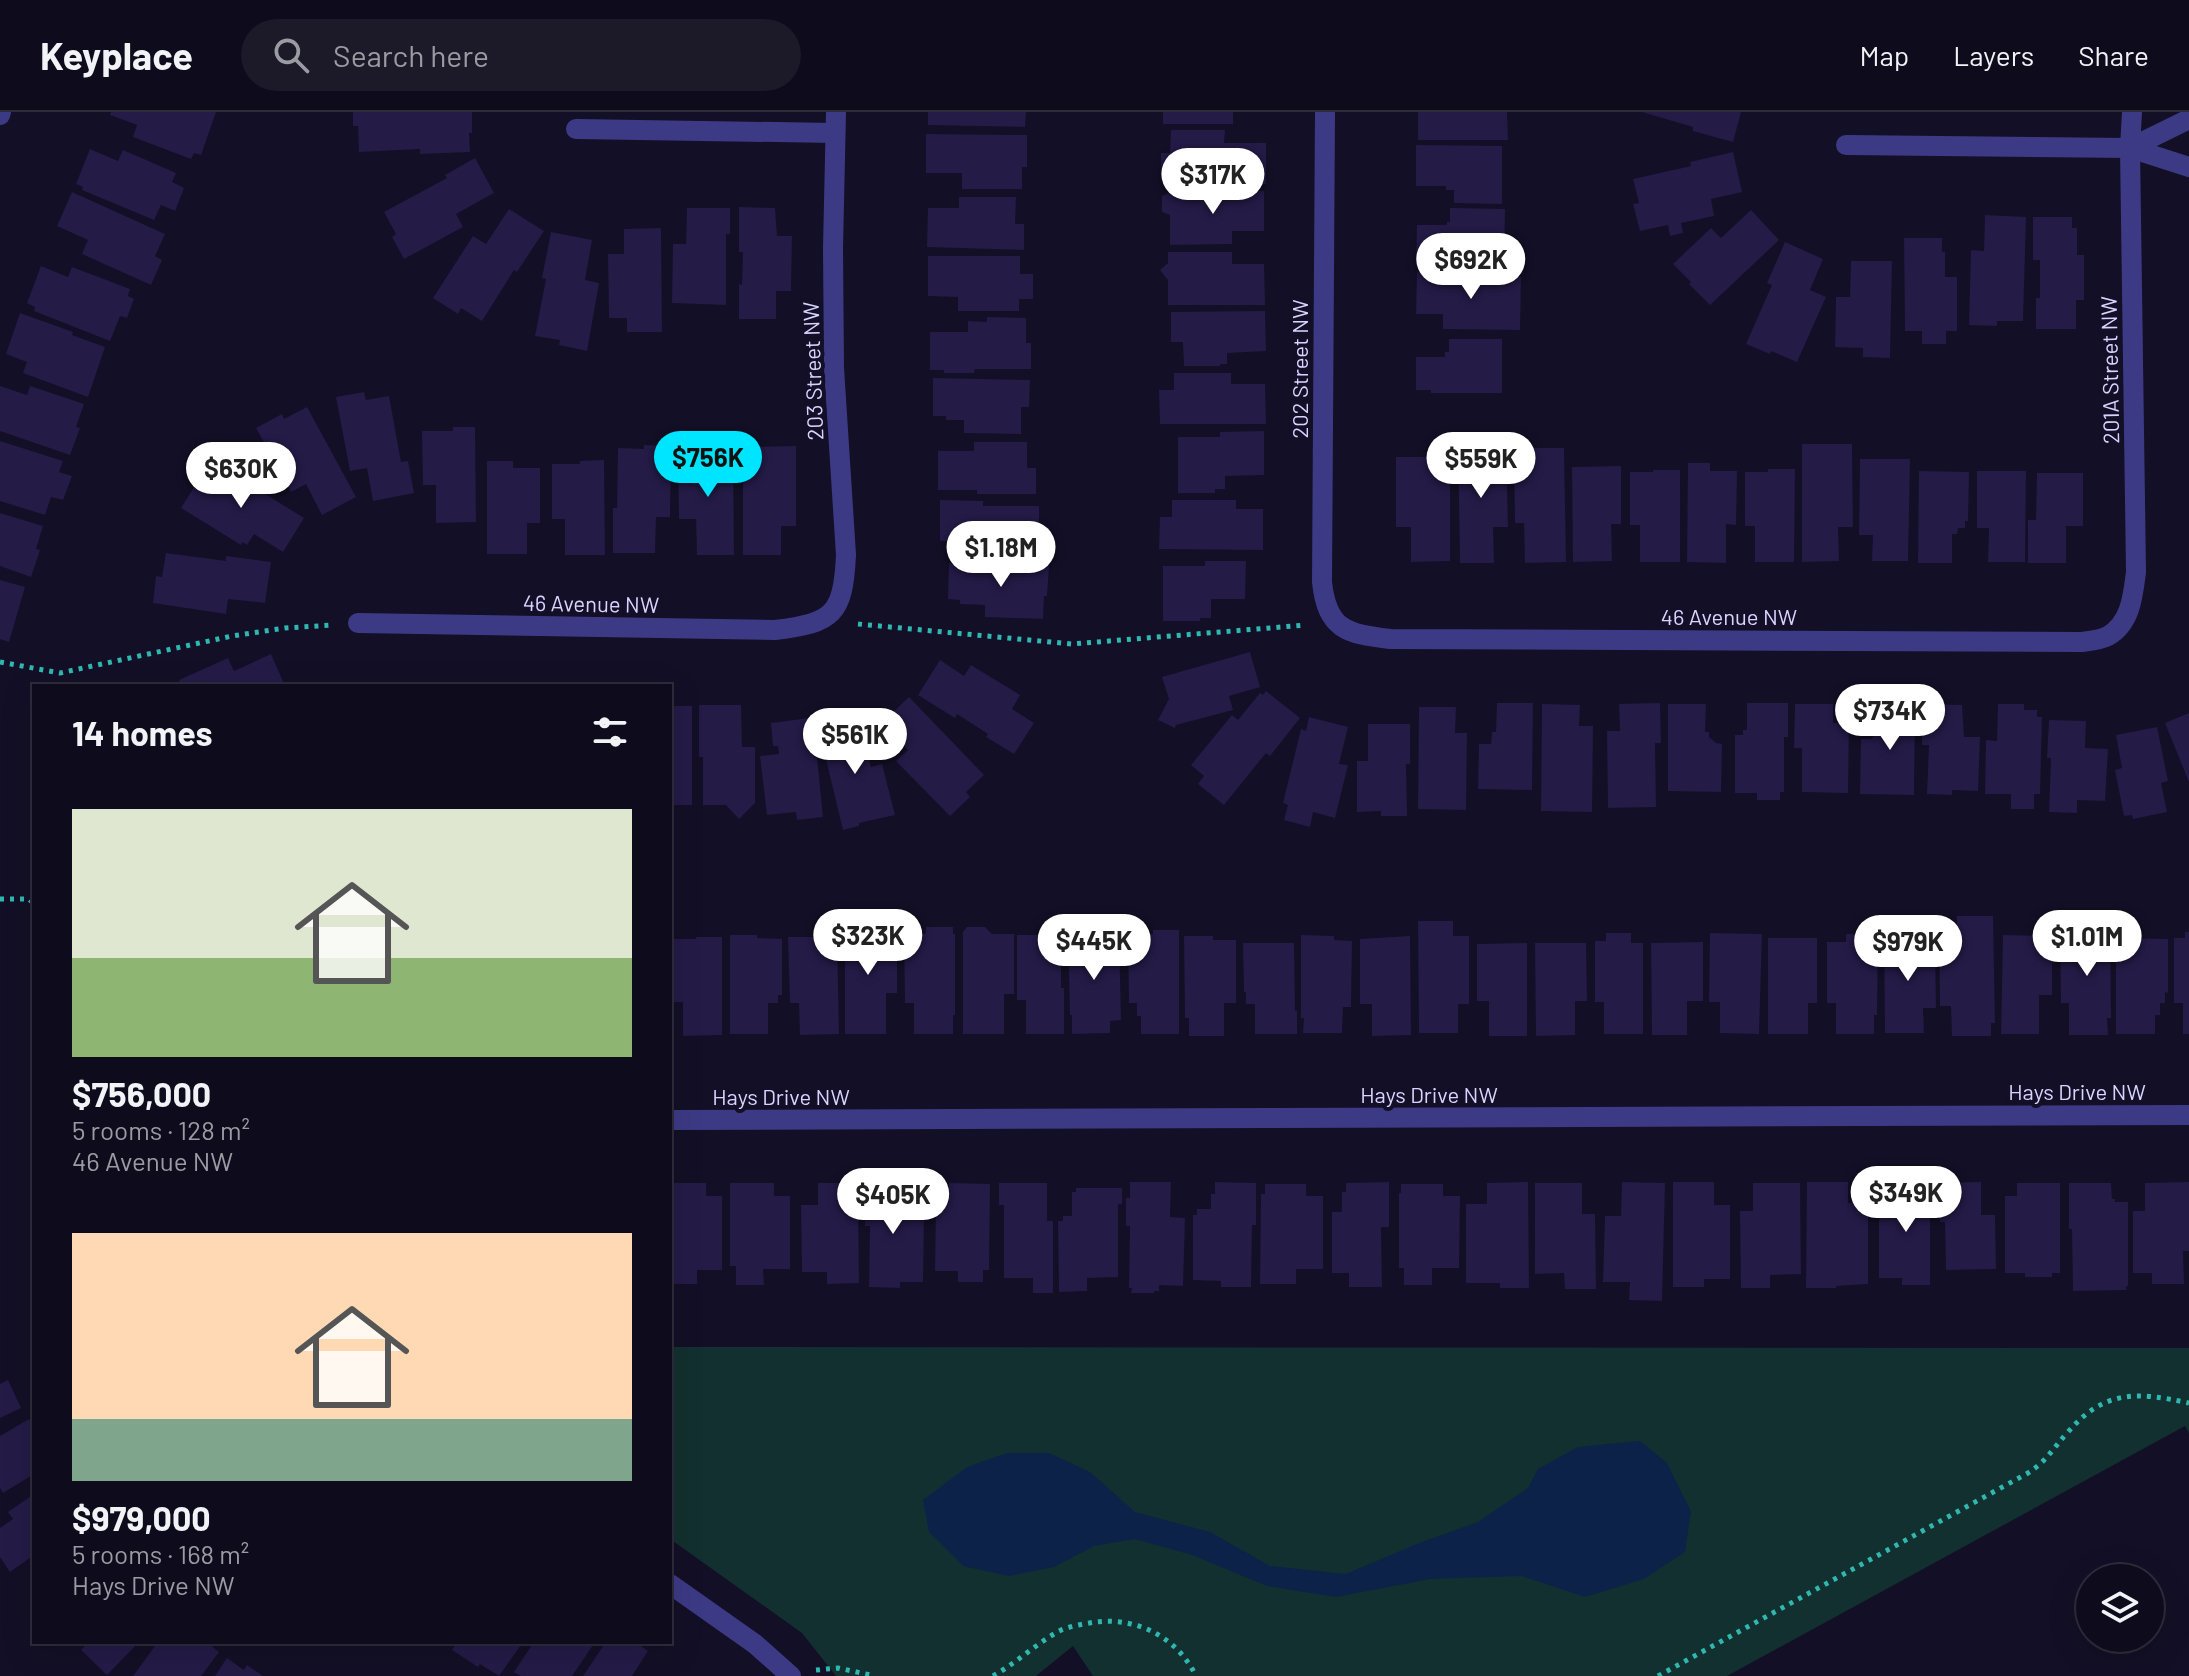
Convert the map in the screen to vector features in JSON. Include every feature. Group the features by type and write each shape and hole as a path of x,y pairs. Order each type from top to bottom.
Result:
{"street":[{"name":"203 Street NW","path":"822,621 837,606 845,585 846,555 834,368 836,112"},
{"name":"202 Street NW","path":"1325,112 1322,582 1324,603 1335,623"},
{"name":"201A Street NW","path":"2121,625 2132,603 2136,572 2132,112"},
{"path":"2130,148 2189,119"},
{"path":"576,129 835,133"},
{"path":"1846,145 2130,148 2189,167"},
{"name":"46 Avenue NW","path":"358,623 775,630 822,621"},
{"name":"46 Avenue NW","path":"1335,623 1366,636 1390,639 2066,642 2106,638 2121,625"},
{"name":"Hays Drive NW","path":"672,1120 2189,1115"},
{"path":"672,1585 800,1674"}],"path":[{"path":"822,621 1072,644 1335,623"},
{"path":"0,662 60,673 232,636 285,628 358,623"},
{"path":"0,899 29,899 32,902"},
{"path":"1658,1676 2028,1473 2052,1454 2076,1422 2104,1403 2140,1394 2189,1403"},
{"path":"993,1676 1063,1629 1106,1621 1133,1623 1151,1629 1185,1657 1196,1676"},
{"path":"800,1674 838,1668 875,1676"}],"green space":[{"path":"672,1347 2189,1348 2189,1433 2185,1426 1727,1676 1093,1676 1073,1646 1036,1676 836,1676 802,1633 672,1540"}],"water":[{"path":"1640,1441 1667,1463 1691,1511 1685,1552 1644,1579 1585,1597 1522,1576 1430,1579 1336,1597 1267,1586 1192,1555 1135,1539 1094,1546 1054,1567 1009,1576 963,1566 929,1532 923,1500 967,1467 1007,1453 1049,1453 1090,1472 1135,1512 1210,1532 1270,1566 1346,1574 1478,1522 1528,1488 1538,1469 1578,1447"}],"building":[{"path":"111,112 216,112 201,155 194,153 191,159 133,137 137,125 110,115"},
{"path":"353,112 472,112 470,152 420,154 420,149 359,152 358,126 353,126"},
{"path":"928,112 1026,112 1025,127 928,125"},
{"path":"1163,112 1233,112 1233,124 1163,124"},
{"path":"1418,112 1507,112 1508,140 1418,140"},
{"path":"1642,112 1741,112 1733,142"},
{"path":"1171,130 1225,130 1224,143 1266,143 1266,184 1170,184 1170,179 1161,179 1161,153 1170,153"},
{"path":"926,134 1027,135 1027,167 1022,167 1022,189 962,189 962,173 926,173"},
{"path":"1416,145 1502,146 1502,204 1454,203 1454,190 1446,190 1446,186 1416,186"},
{"path":"90,149 118,161 123,150 176,173 172,182 184,188 175,211 161,205 154,220 82,190 83,187 76,184"},
{"path":"1733,152 1742,192 1711,199 1714,216 1681,223 1683,233 1670,236 1668,225 1640,231 1633,204 1639,203 1633,179 1691,166 1690,162"},
{"path":"475,158 494,193 456,214 463,227 404,259 392,237 396,234 384,212 447,178 445,175"},
{"path":"1264,191 1264,231 1232,231 1232,244 1170,245 1170,215 1162,212 1162,196 1171,192"},
{"path":"72,192 165,234 155,256 162,260 151,285 82,254 88,240 57,226"},
{"path":"959,197 1016,197 1015,224 1024,224 1024,250 927,247 928,208 959,208"},
{"path":"739,207 775,208 777,236 792,236 791,291 776,291 776,319 739,319 743,252 739,252"},
{"path":"687,208 730,208 730,234 726,234 726,305 672,303 673,244 686,244"},
{"path":"1450,208 1505,209 1504,264 1416,265 1417,225 1447,225 1450,222"},
{"path":"509,209 544,231 517,272 514,270 482,321 461,308 458,314 433,298 473,236 486,244"},
{"path":"1751,210 1779,240 1710,305 1673,264 1711,228 1721,238"},
{"path":"1985,215 2026,217 2023,321 1997,321 1997,326 1969,325 1971,250 1984,251"},
{"path":"2033,217 2072,217 2072,228 2077,228 2077,255 2084,255 2084,300 2076,300 2076,329 2036,329 2040,260 2033,260"},
{"path":"661,228 662,332 627,332 627,318 609,318 608,254 624,254 624,229"},
{"path":"551,232 592,240 585,280 599,283 587,351 559,345 560,340 535,336"},
{"path":"1904,238 1942,238 1945,277 1957,277 1957,331 1946,331 1946,344 1922,344 1922,331 1905,331"},
{"path":"1785,242 1823,259 1810,290 1826,297 1797,362 1746,344 1772,285 1767,283"},
{"path":"1168,252 1232,252 1232,264 1264,264 1265,305 1168,305 1168,280 1160,270 1168,263"},
{"path":"928,256 1020,256 1020,274 1033,274 1033,299 1019,299 1019,311 958,311 958,297 928,296"},
{"path":"1851,261 1892,261 1890,358 1863,357 1863,348 1835,347 1836,297 1850,297"},
{"path":"41,266 68,277 72,267 130,289 128,296 134,299 127,318 120,316 110,341 34,311 35,307 27,303"},
{"path":"1417,272 1521,277 1520,330 1443,329 1443,314 1416,314"},
{"path":"1265,311 1266,351 1227,353 1227,364 1184,366 1183,342 1171,342 1171,312"},
{"path":"20,313 105,347 88,397 23,373 27,362 6,354"},
{"path":"987,317 1026,318 1026,343 1031,343 1031,369 975,369 974,373 930,370 930,332 968,332 968,321 987,322"},
{"path":"1449,339 1502,339 1502,393 1431,393 1431,390 1416,390 1416,357 1445,357 1445,352 1449,352"},
{"path":"1174,373 1231,373 1231,384 1265,384 1266,424 1160,424 1159,390 1174,390"},
{"path":"933,378 1030,380 1029,407 1021,407 1021,434 964,433 964,420 933,416"},
{"path":"0,386 27,395 30,386 84,404 76,427 80,428 70,455 0,431"},
{"path":"364,392 366,400 389,396 401,462 408,461 414,493 373,501 367,468 350,471 336,397"},
{"path":"307,407 356,497 322,515 306,484 291,492 256,428 282,414 284,419"},
{"path":"453,427 475,427 476,522 436,523 436,485 423,485 422,431 453,431"},
{"path":"1264,431 1264,475 1225,476 1225,489 1215,489 1215,493 1178,493 1178,437 1220,437 1220,432"},
{"path":"0,441 63,461 59,472 72,476 63,500 51,497 45,515 0,501"},
{"path":"974,442 1027,442 1027,468 1036,468 1036,494 977,494 977,490 938,490 938,451 974,451"},
{"path":"1802,444 1852,444 1853,527 1838,527 1839,561 1802,562"},
{"path":"644,445 671,446 670,517 656,517 655,553 613,553 618,448 644,449"},
{"path":"1506,445 1508,527 1493,527 1494,563 1460,563 1458,446"},
{"path":"796,446 796,526 781,526 781,555 743,555 743,447"},
{"path":"1532,448 1564,448 1566,562 1525,563 1524,523 1515,523 1514,456 1532,455"},
{"path":"709,449 709,453 733,453 734,555 697,555 696,519 679,519 678,450"},
{"path":"1396,457 1450,457 1450,561 1411,562 1411,527 1396,527"},
{"path":"1860,459 1910,459 1908,561 1872,561 1873,535 1859,535"},
{"path":"604,460 605,555 565,555 565,519 552,519 552,464"},
{"path":"487,461 513,461 513,468 540,468 540,523 527,523 527,554 487,554"},
{"path":"215,463 304,518 283,552 254,534 247,545 242,542 241,545 181,508 196,484 200,487"},
{"path":"1688,463 1710,463 1710,471 1737,471 1736,525 1726,524 1726,563 1687,562"},
{"path":"1621,466 1621,524 1611,524 1612,561 1573,562 1572,467"},
{"path":"1768,469 1795,469 1794,562 1755,562 1755,526 1745,526 1745,472 1768,472"},
{"path":"1680,470 1680,562 1640,562 1640,525 1630,525 1630,472"},
{"path":"1919,471 1969,472 1968,521 1965,521 1965,528 1958,528 1957,534 1952,534 1952,563 1918,563"},
{"path":"1977,471 2026,471 2025,562 1988,562 1989,528 1977,528"},
{"path":"2037,473 2083,473 2083,526 2066,526 2066,563 2028,563 2028,520 2036,520"},
{"path":"940,500 983,501 983,506 1039,506 1039,531 1033,531 1033,553 984,553 984,541 940,541"},
{"path":"1172,500 1236,500 1236,509 1263,509 1263,550 1159,549 1160,517 1172,517"},
{"path":"0,513 43,526 36,549 40,550 31,577 0,566"},
{"path":"166,553 226,561 226,556 271,562 265,603 228,599 226,614 153,603 156,576 162,577"},
{"path":"1205,561 1246,561 1245,599 1211,599 1211,618 1200,618 1200,621 1163,621 1163,566 1205,566"},
{"path":"949,563 1049,566 1043,619 985,617 985,605 960,604 960,600 948,599"},
{"path":"0,580 25,587 9,642 0,639"},
{"path":"1250,652 1260,687 1229,696 1233,710 1176,725 1175,728 1158,720 1169,699 1162,677"},
{"path":"271,654 284,684 181,684 179,680 228,658 234,671"},
{"path":"940,660 964,676 971,665 1020,695 1012,709 1034,723 1014,754 957,714 955,718 918,695"},
{"path":"1266,691 1300,718 1270,756 1266,753 1224,805 1198,784 1204,776 1191,765 1232,715 1238,720 1260,693 1263,695"},
{"path":"909,697 984,775 966,792 970,797 950,816 896,761 908,750 882,723"},
{"path":"1877,702 1915,702 1914,795 1860,794 1861,739 1871,739 1876,734"},
{"path":"1497,703 1533,703 1532,790 1478,789 1479,744 1491,744 1492,732 1496,732"},
{"path":"1660,703 1661,743 1655,743 1656,807 1608,808 1607,731 1620,731 1619,704"},
{"path":"1747,703 1788,703 1788,737 1784,737 1784,792 1780,792 1780,800 1757,800 1757,793 1735,793 1735,735 1743,735 1743,730 1747,730"},
{"path":"1542,704 1580,705 1579,726 1593,726 1592,812 1541,811"},
{"path":"1668,704 1706,704 1705,732 1709,732 1709,737 1716,743 1722,744 1721,792 1668,791"},
{"path":"1795,704 1833,704 1833,723 1849,723 1848,793 1802,792 1802,748 1794,748"},
{"path":"1922,704 1962,705 1964,737 1980,737 1978,791 1952,790 1952,795 1927,794 1929,745 1922,745"},
{"path":"1998,704 2024,704 2024,710 2037,710 2037,717 2042,717 2040,794 2034,794 2034,809 2011,809 2011,794 1985,794 1986,740 1997,741"},
{"path":"699,705 741,705 742,747 755,747 755,803 739,819 726,805 703,805"},
{"path":"672,706 692,706 692,805 672,805"},
{"path":"1419,707 1456,707 1455,733 1467,733 1466,810 1418,809"},
{"path":"2189,713 2189,782 2165,723"},
{"path":"1309,717 1348,727 1339,764 1348,765 1335,818 1313,812 1310,827 1284,820 1288,805 1283,803 1301,729 1306,731"},
{"path":"809,718 814,758 817,757 823,817 797,820 796,812 767,815 760,756 779,754 778,746 773,746 771,723"},
{"path":"859,720 871,767 882,764 895,815 843,830 819,730"},
{"path":"2049,720 2086,721 2085,748 2108,749 2105,801 2077,800 2077,813 2049,812"},
{"path":"1368,724 1410,724 1410,764 1406,764 1407,816 1381,816 1381,811 1357,812 1357,761 1368,761"},
{"path":"2157,727 2168,781 2161,783 2167,812 2133,819 2132,815 2124,816 2115,770 2122,768 2116,735"},
{"path":"1957,916 1993,916 1995,1023 1991,1023 1991,1036 1952,1036 1951,1006 1940,1006 1939,926 1957,926"},
{"path":"848,918 870,918 870,930 874,930 874,934 897,934 897,993 886,993 886,1034 845,1034 845,929 849,929"},
{"path":"1418,921 1453,921 1453,936 1469,936 1469,1004 1458,1004 1458,1033 1419,1033"},
{"path":"2076,922 2110,922 2111,1018 2107,1018 2108,1035 2069,1035 2069,1003 2061,1003 2060,937 2076,937"},
{"path":"926,927 953,927 955,934 953,1034 914,1034 914,1003 905,1003 904,934 926,934"},
{"path":"967,927 985,927 992,934 1014,934 1014,994 1004,994 1004,1034 963,1034 963,932"},
{"path":"1068,930 1097,930 1097,937 1119,936 1121,1020 1110,1021 1110,1033 1072,1034"},
{"path":"1153,930 1179,930 1179,1034 1141,1034 1137,1003 1129,1003 1128,934 1153,934"},
{"path":"2185,932 2189,932 2189,1034 2183,1034 2183,1003 2174,1003 2174,938 2185,938"},
{"path":"1606,933 1631,933 1631,943 1643,943 1643,1034 1604,1034 1604,1002 1595,1002 1595,941 1606,941"},
{"path":"1710,933 1762,934 1759,1034 1720,1033 1720,1002 1709,1002"},
{"path":"1846,934 1878,934 1874,1034 1836,1034 1836,1003 1827,1003 1827,942 1846,942"},
{"path":"730,935 782,939 782,995 778,995 778,1003 768,1003 768,1034 730,1034"},
{"path":"1017,935 1061,935 1064,1034 1026,1034 1026,1000 1017,1000"},
{"path":"1301,935 1334,936 1334,940 1352,941 1351,1007 1343,1007 1342,1033 1303,1033"},
{"path":"1884,935 1915,935 1915,942 1935,942 1936,1008 1923,1008 1924,1033 1885,1033"},
{"path":"2003,935 2052,936 2052,995 2039,995 2039,1034 2001,1034"},
{"path":"1184,936 1236,940 1236,1003 1224,1003 1224,1036 1189,1036 1189,1018 1185,1018"},
{"path":"1410,936 1411,1035 1372,1036 1372,1004 1360,1004 1360,939"},
{"path":"722,937 722,1035 683,1036 683,1002 672,1002 672,939"},
{"path":"788,937 837,937 839,1034 800,1035 799,1003 790,1003"},
{"path":"1768,938 1817,938 1817,1003 1808,1003 1808,1034 1768,1034"},
{"path":"2116,938 2168,939 2168,993 2165,992 2165,1003 2160,1003 2160,1015 2155,1015 2155,1034 2116,1034"},
{"path":"1703,942 1703,1001 1687,1001 1687,1035 1652,1035 1651,943"},
{"path":"1243,943 1294,943 1297,1034 1255,1034 1255,1004 1246,1004 1244,992"},
{"path":"1527,943 1527,1036 1489,1036 1489,1001 1477,1001 1477,944"},
{"path":"1535,943 1586,943 1587,1001 1575,1001 1575,1035 1536,1036"},
{"path":"865,1182 908,1183 911,1213 924,1214 923,1282 900,1282 900,1288 869,1287 870,1226 865,1226"},
{"path":"1130,1182 1171,1182 1170,1217 1185,1218 1183,1286 1159,1285 1159,1291 1154,1293 1131,1293 1130,1226 1126,1226 1126,1198 1130,1198"},
{"path":"1215,1182 1256,1183 1251,1287 1221,1287 1221,1281 1193,1280 1193,1215 1197,1215 1197,1209 1211,1209"},
{"path":"1389,1182 1389,1227 1381,1227 1382,1287 1349,1287 1349,1273 1332,1273 1332,1212 1342,1212 1342,1192 1346,1192 1346,1183"},
{"path":"1528,1182 1529,1288 1500,1288 1500,1283 1466,1283 1466,1204 1487,1204 1487,1183"},
{"path":"1622,1182 1665,1183 1662,1301 1629,1300 1630,1282 1603,1282 1605,1216 1621,1216"},
{"path":"1673,1182 1714,1182 1714,1205 1730,1205 1730,1279 1704,1279 1704,1287 1673,1287"},
{"path":"1807,1182 1848,1182 1848,1203 1868,1203 1868,1284 1806,1288"},
{"path":"1981,1182 1981,1215 1995,1215 1996,1269 1946,1270 1945,1222 1940,1222 1940,1183"},
{"path":"2189,1182 2189,1251 2183,1251 2184,1284 2152,1284 2152,1273 2133,1273 2133,1211 2145,1211 2145,1183"},
{"path":"672,1183 706,1183 706,1196 722,1196 722,1270 697,1270 697,1284 672,1284"},
{"path":"730,1183 774,1183 774,1196 790,1196 790,1269 763,1269 764,1285 736,1285 736,1266 730,1266"},
{"path":"818,1183 856,1183 859,1283 827,1284 827,1272 802,1272 801,1205 818,1205"},
{"path":"949,1183 990,1184 989,1270 983,1270 983,1282 958,1282 958,1271 935,1271 936,1205 948,1205"},
{"path":"999,1183 1047,1183 1047,1221 1053,1221 1053,1293 1033,1293 1033,1278 1004,1278 1004,1205 999,1205"},
{"path":"1535,1183 1582,1183 1582,1214 1595,1214 1596,1289 1565,1289 1564,1273 1535,1274"},
{"path":"1753,1183 1800,1183 1801,1274 1770,1275 1770,1288 1741,1288 1740,1211 1753,1211"},
{"path":"1888,1183 1930,1183 1930,1285 1902,1285 1902,1278 1879,1278 1879,1212 1887,1212"},
{"path":"2017,1183 2060,1183 2060,1273 2052,1273 2052,1277 2005,1273 2005,1196 2017,1196"},
{"path":"2069,1183 2111,1183 2112,1199 2128,1202 2126,1290 2073,1291"},
{"path":"1265,1184 1306,1184 1306,1196 1323,1196 1323,1269 1296,1269 1296,1284 1260,1284 1261,1194 1265,1194"},
{"path":"1401,1184 1443,1184 1443,1196 1460,1196 1459,1268 1432,1268 1432,1285 1404,1285 1404,1268 1399,1268"},
{"path":"1076,1188 1122,1188 1122,1204 1118,1204 1118,1277 1087,1278 1087,1291 1059,1292 1058,1221 1063,1221 1063,1216 1072,1216 1072,1192 1076,1192"},
{"path":"8,1380 21,1408 0,1418 0,1384"},
{"path":"29,1419 32,1425 32,1475 3,1493 0,1488 0,1436"},
{"path":"32,1495 32,1556 10,1572 0,1557 0,1528 13,1519 8,1512"},
{"path":"87,1644 137,1644 107,1675 81,1650"},
{"path":"157,1644 209,1644 219,1652 201,1676 133,1676"},
{"path":"456,1644 522,1644 499,1676 452,1650"},
{"path":"533,1644 594,1644 572,1676 521,1676 514,1672"},
{"path":"605,1644 638,1644 648,1651 632,1676 583,1676"},
{"path":"227,1658 244,1670 247,1665 263,1676 215,1676"}]}
